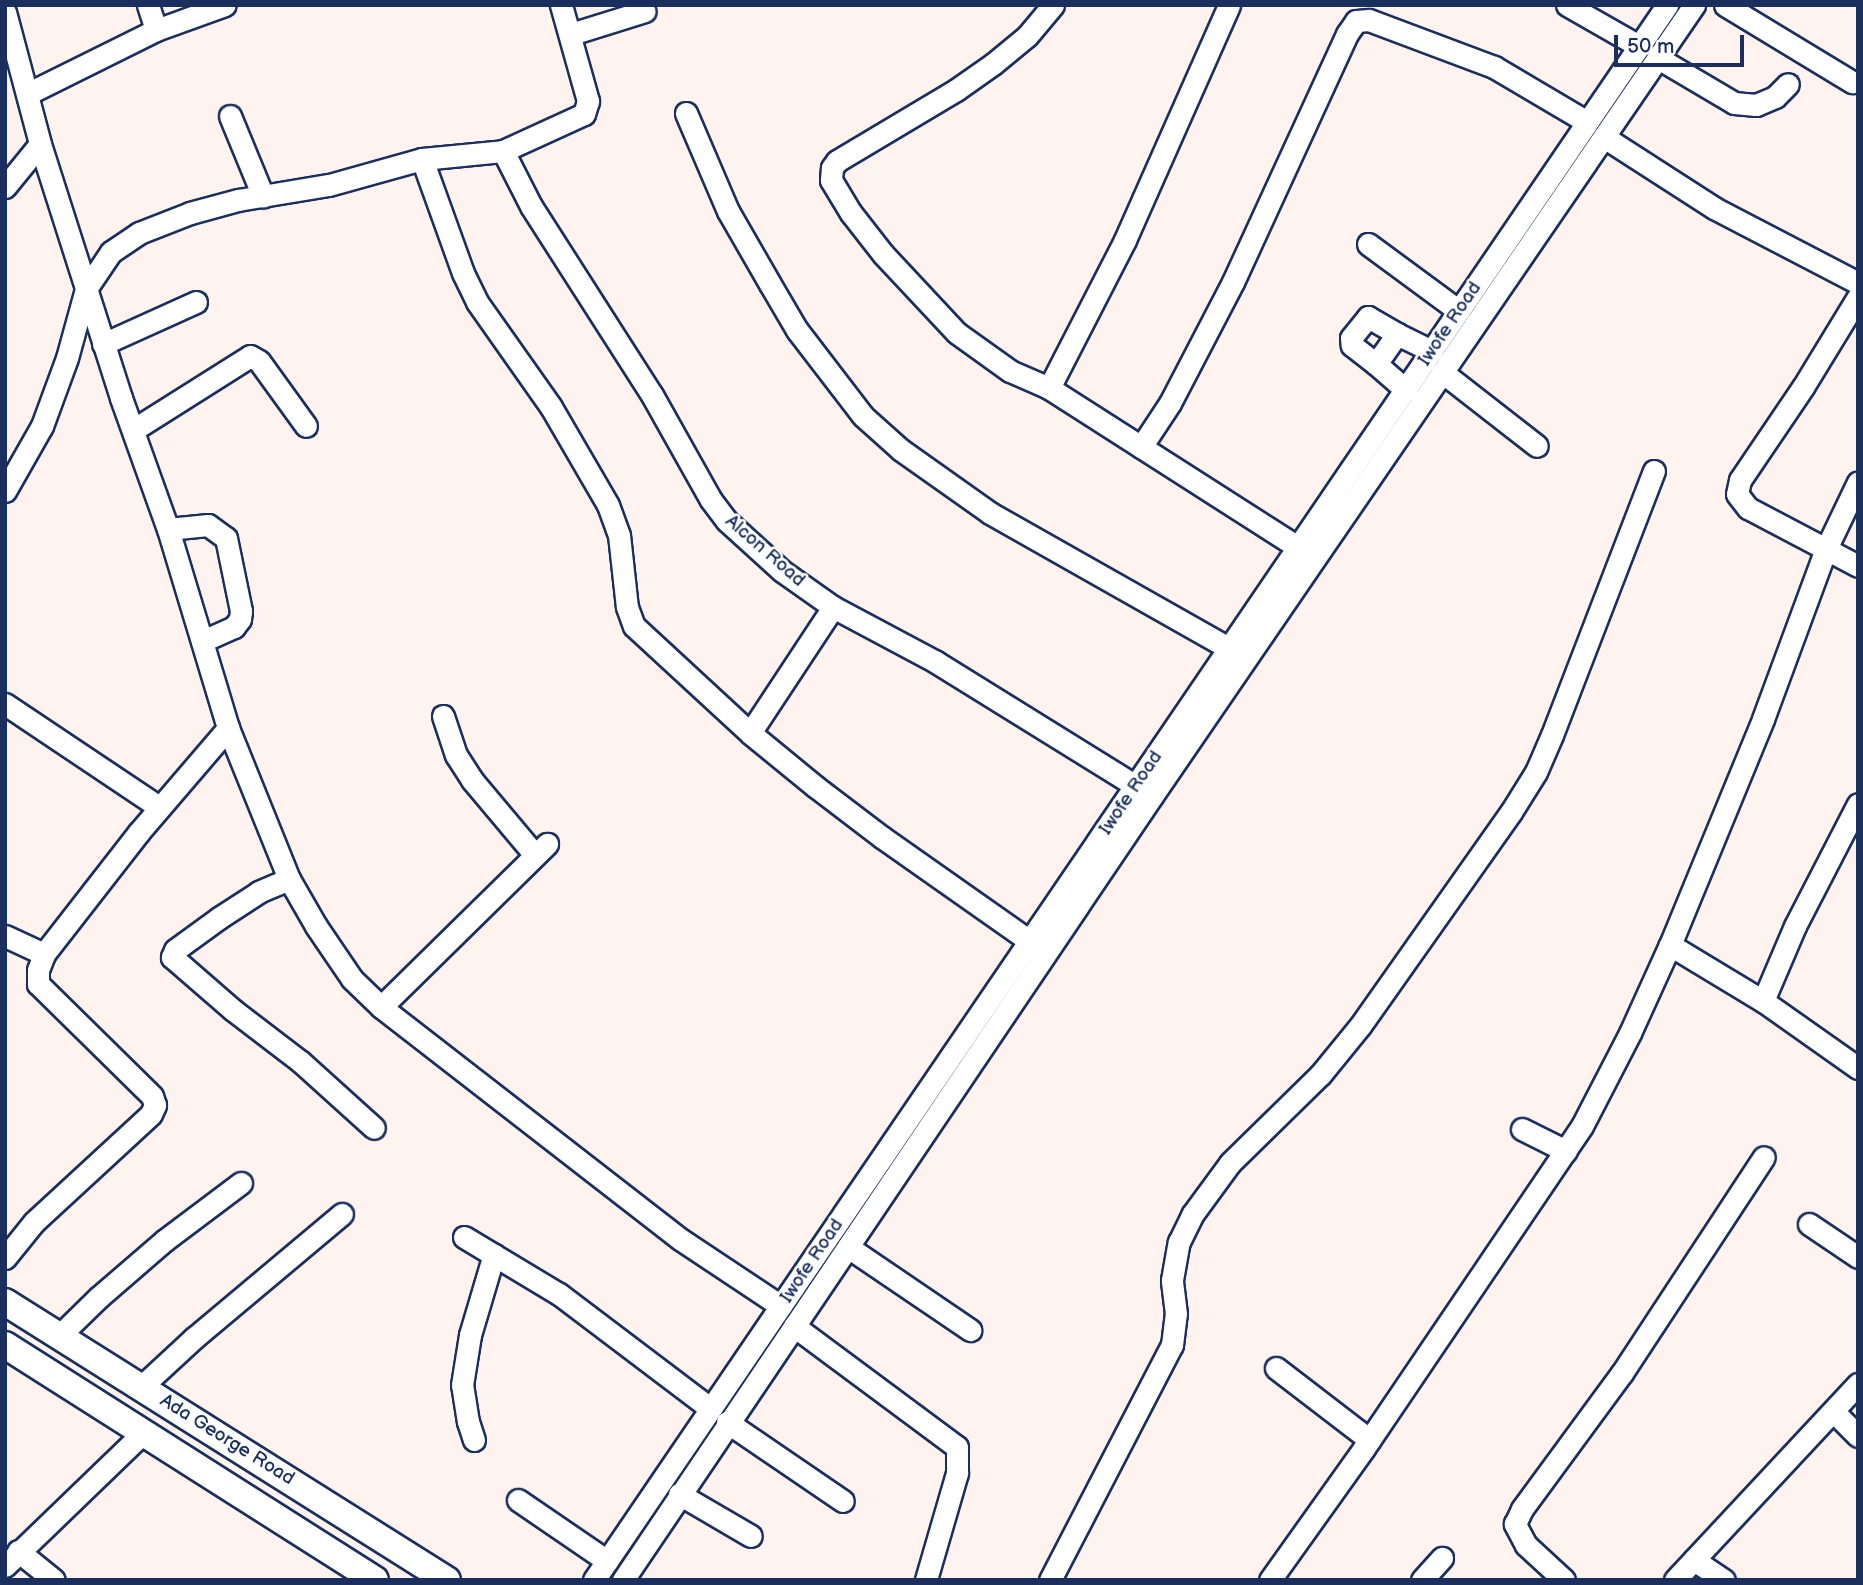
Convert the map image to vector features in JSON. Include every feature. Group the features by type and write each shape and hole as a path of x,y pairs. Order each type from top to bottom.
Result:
{"main road":[{"name":"Ada George Road","path":"5,1303 447,1580"},
{"name":"Ada George Road","path":"8,1352 144,1432 375,1580"}],"street":[{"path":"148,5 156,30"},
{"path":"29,93 156,30 225,5"},
{"path":"5,491 42,426 70,348 86,289 111,252 139,233 190,213 263,196 329,185 422,159 503,150 584,114 588,107 571,34 561,5"},
{"path":"1053,5 1027,36 993,64 956,90 838,161 831,173 831,180 850,213 917,292 957,333 1010,371 1049,388 1298,547"},
{"path":"1049,388 1125,240 1229,5"},
{"path":"1567,5 1639,46"},
{"name":"Iwofe Road","path":"594,1580 1667,5"},
{"name":"Iwofe Road","path":"624,1580 727,1422 1694,5"},
{"path":"1725,5 1852,82"},
{"path":"571,34 645,11"},
{"path":"5,12 29,93 40,144 103,344 168,529 228,728 289,879 316,926 352,979 381,1007 680,1239 781,1306"},
{"path":"1141,447 1170,403 1233,282 1347,34 1356,21 1369,20 1494,66 1587,122"},
{"path":"1658,58 1734,103 1756,105 1775,97 1788,84"},
{"path":"686,113 728,211 769,284 797,330 863,416 910,457 990,513 1230,649"},
{"path":"230,116 263,196"},
{"path":"1604,137 1714,208 1858,283"},
{"path":"5,187 40,144"},
{"name":"Alcon Road","path":"503,150 531,206 652,395 711,499 727,521 782,571 832,607 936,662 1136,786"},
{"path":"422,159 463,273 477,302 551,407 608,505 619,534 627,607 634,626 750,733 883,838 1031,942"},
{"path":"1368,244 1459,311"},
{"path":"1858,297 1803,387 1740,480 1737,495 1748,509 1858,566"},
{"path":"103,344 196,302"},
{"path":"1406,390 1352,345 1351,338 1368,317 1432,351"},
{"path":"1376,364 1397,334"},
{"path":"132,430 250,356 259,361 306,426"},
{"path":"1442,372 1537,446"},
{"path":"1050,1580 1172,1345 1176,1314 1172,1280 1179,1242 1192,1215 1230,1163 1320,1075 1360,1026 1511,812 1536,772 1654,471"},
{"path":"1270,1580 1370,1440 1582,1126 1630,1033 1670,944 1763,719 1825,551 1858,482"},
{"path":"168,529 208,525 226,538 241,611 240,619 234,627 202,641"},
{"path":"750,733 832,607"},
{"path":"5,704 159,807"},
{"path":"381,1007 541,850 472,780 456,755 443,716"},
{"path":"5,1258 34,1222 152,1114 155,1105 152,1096 38,984 38,970 44,954 159,807 228,728"},
{"path":"1763,1001 1795,926 1858,804"},
{"path":"289,879 258,892 175,950 172,957 233,1010 300,1062 374,1128"},
{"path":"5,936 44,954"},
{"path":"1670,944 1763,1001 1858,1068"},
{"path":"1522,1129 1566,1151"},
{"path":"1564,1580 1526,1545 1514,1524 1522,1509 1622,1373 1765,1157"},
{"path":"59,1336 164,1240 241,1183"},
{"path":"141,1387 194,1338 342,1214"},
{"path":"1809,1224 1858,1257"},
{"path":"464,1237 559,1294 710,1408"},
{"path":"848,1247 970,1329"},
{"path":"474,1440 462,1384 470,1335 494,1254"},
{"path":"794,1326 949,1438 957,1447 957,1473 926,1580"},
{"path":"1276,1368 1370,1440"},
{"path":"1675,1580 1858,1384"},
{"path":"1834,1412 1858,1437"},
{"path":"727,1422 843,1501"},
{"path":"54,1580 12,1559 144,1432"},
{"path":"679,1494 751,1536"},
{"path":"518,1500 607,1561"},
{"path":"1422,1580 1443,1558"},
{"path":"1694,1560 1724,1580"}]}
